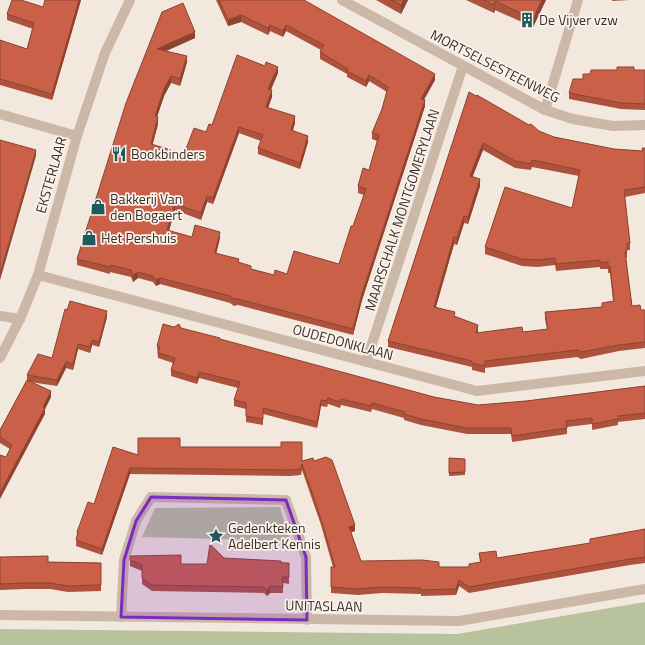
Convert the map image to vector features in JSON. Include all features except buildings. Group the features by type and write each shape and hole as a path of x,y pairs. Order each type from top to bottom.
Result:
{"street":[{"name":"EKSTERLAAR","path":"0,358 20,319 38,275 77,136 105,53 130,0"},
{"name":"MORTSELSESTEENWEG","path":"342,0 545,110 573,119 613,126 645,125"},
{"path":"545,110 578,0"},
{"name":"MAARSCHALK MONTGOMERYLAAN","path":"366,362 464,66"},
{"path":"0,114 77,136"},
{"name":"OUDEDONKLAAN","path":"38,275 477,391 645,371"},
{"path":"0,316 20,319"},
{"path":"121,616 124,560 136,521 150,497 158,497 286,500 306,557 307,620"},
{"name":"UNITASLAAN","path":"0,615 459,621 645,589"}],"highlighted area":[{"path":"151,497 286,500 306,557 307,620 121,617 124,560 136,521"}],"green space":[{"path":"280,507 290,541 142,537 155,508"},
{"path":"645,602 645,645 0,645 0,629 457,634"}],"place":[{"name":"De Vijver vzw","path":"527,20"},
{"name":"Bookbinders","path":"119,154"},
{"name":"Bakkerij Van den Bogaert","path":"98,207"},
{"name":"Het Pershuis","path":"89,238"},
{"name":"Gedenkteken Adelbert Kennis","path":"216,536"}]}
